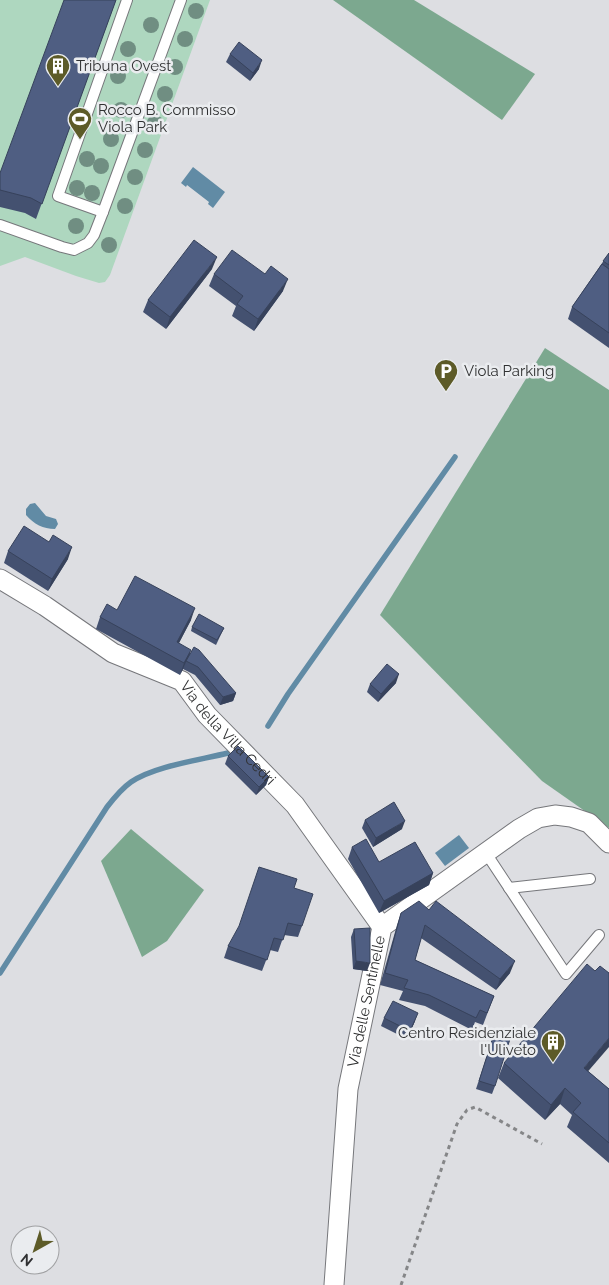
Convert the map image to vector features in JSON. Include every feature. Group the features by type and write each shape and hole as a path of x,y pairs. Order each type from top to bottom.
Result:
{"street":[{"name":"Via della Villa Cedri","path":"0,579 45,606 113,653 182,681 208,715 295,805 382,928"},
{"name":"Via delle Sentinelle","path":"334,1285 348,1089 382,928 518,829 538,818 554,815 570,817 589,823 609,843"}],"lane":[{"path":"104,212 58,196 127,0"},
{"path":"0,225 74,250 88,244 104,212 181,0"},
{"path":"486,852 566,974 598,934"},
{"path":"509,888 590,879"}],"path":[{"path":"401,1285 456,1124 468,1110 475,1107 542,1144"}],"green space":[{"name":"Rocco B. Commisso Viola Park","path":"0,0 210,0 110,275 105,282 99,283 76,276 25,257 0,266"},
{"path":"333,0 414,0 535,74 502,120"},
{"path":"545,348 609,390 609,828 542,781 380,615"},
{"path":"131,829 204,890 167,941 142,957 101,861"}],"water":[{"path":"193,167 225,192 213,208 208,204 209,202 187,185 186,187 181,183"},
{"path":"35,503 46,516 56,519 58,524 55,529 39,525 26,515 26,509 30,504"},
{"path":"459,835 469,848 445,866 435,853"}],"building":[{"name":"Tribuna Ovest","path":"64,0 116,0 42,204 31,198 0,190 0,173"},
{"path":"239,42 262,60 253,73 230,54"},
{"path":"194,240 217,257 170,317 148,300"},
{"path":"232,250 265,274 271,266 288,279 258,319 237,304 243,296 214,274"},
{"path":"609,253 609,265 603,261"},
{"path":"602,264 609,269 609,333 572,307"},
{"path":"24,526 49,542 53,535 72,547 52,579 8,551"},
{"path":"135,576 195,608 177,642 191,650 184,663 100,617 107,604 117,610"},
{"path":"199,614 224,628 217,640 192,627"},
{"path":"194,647 199,650 236,693 223,697 198,667 186,661"},
{"path":"387,664 399,674 381,694 370,684"},
{"path":"238,746 269,777 259,787 228,756"},
{"path":"394,802 405,821 376,838 365,820"},
{"path":"366,839 379,862 415,842 433,873 384,901 352,847"},
{"path":"259,867 297,879 294,888 313,894 302,926 288,923 283,940 274,938 267,960 228,946 239,926"},
{"path":"419,901 429,910 436,901 515,961 500,979 425,925 415,960 494,996 487,1013 480,1010 476,1018 429,995 404,988 408,980 385,973 401,913"},
{"path":"370,928 370,963 356,961 354,929"},
{"name":"Centro Residenziale l'Uliveto","path":"587,964 595,971 600,966 609,973 609,1038 584,1068 609,1089 609,1143 573,1112 581,1103 565,1088 551,1105 504,1063"},
{"path":"393,1001 418,1013 410,1031 384,1018"},
{"path":"494,1034 510,1039 495,1086 479,1081"}],"waterway":[{"path":"268,726 288,694 455,457"},
{"path":"0,973 107,807 121,791 131,782 152,772 228,753"}],"place":[{"name":"Tribuna Ovest","path":"58,87"},
{"name":"Rocco B. Commisso Viola Park","path":"80,140"},
{"name":"Viola Parking","path":"446,392"},
{"name":"Centro Residenziale l'Uliveto","path":"553,1063"}]}
